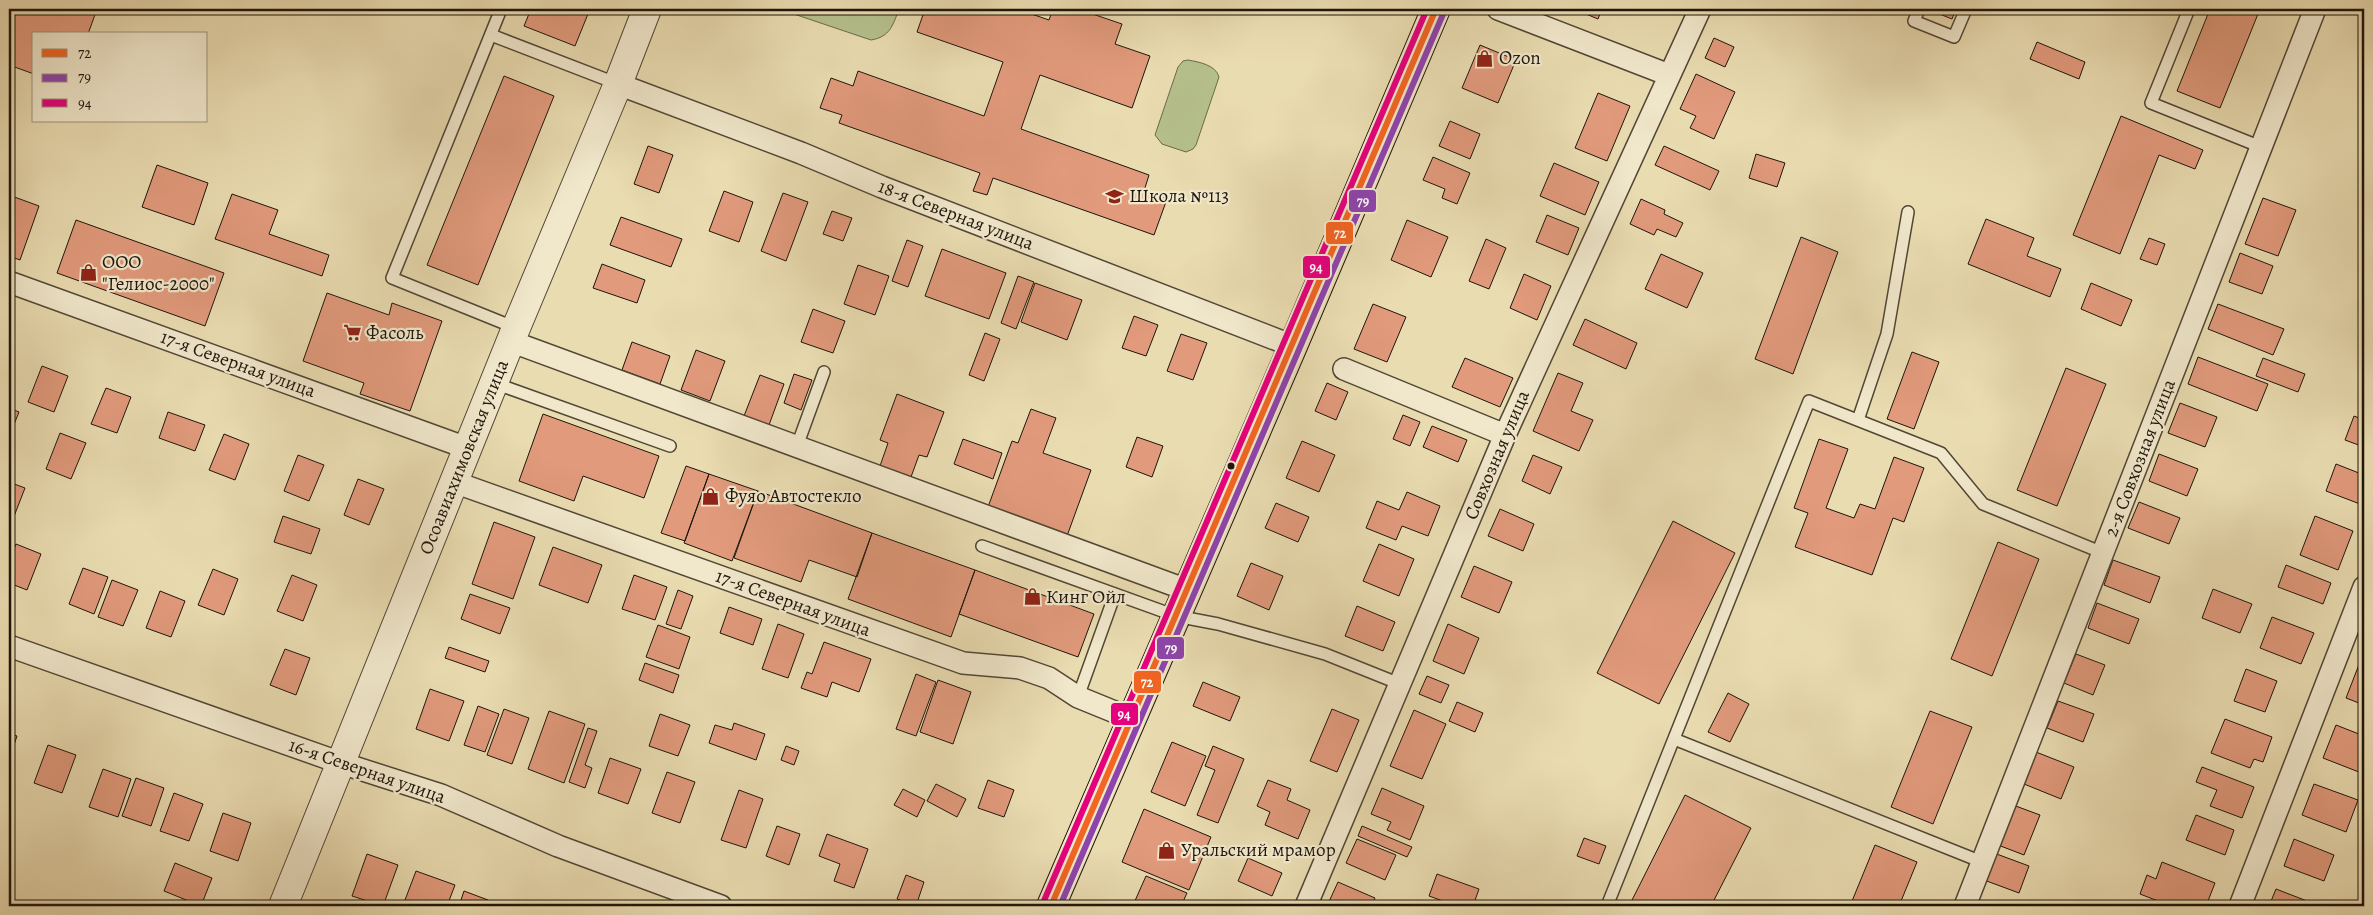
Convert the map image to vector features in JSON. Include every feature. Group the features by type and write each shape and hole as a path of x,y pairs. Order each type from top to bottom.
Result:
{"main road":[{"path":"1051,906 1293,346 1436,9"}],"street":[{"name":"Осоавиахимовская улица","path":"283,906 467,448 618,84 647,9"},
{"path":"1498,9 1669,75"},
{"name":"Совхозная улица","path":"1306,906 1505,435 1700,9"},
{"name":"2-я Совхозная улица","path":"1964,906 2315,9"},
{"name":"18-я Северная улица","path":"618,84 746,132 1293,346"},
{"name":"17-я Северная улица","path":"9,282 467,448"},
{"path":"513,335 797,446 1187,590"},
{"path":"1344,370 1505,435"},
{"name":"17-я Северная улица","path":"454,482 963,663 1020,668 1049,678 1078,697 1132,719"},
{"path":"2240,906 2364,586"},
{"name":"16-я Северная улица","path":"9,646 341,763 441,795 558,846 721,906"}],"lane":[{"path":"501,9 392,278 513,335"},
{"path":"1919,9 1914,21 1954,37 1966,9"},
{"path":"2189,9 2151,103 2261,147"},
{"path":"491,35 618,84"},
{"path":"1858,420 1887,334 1908,212"},
{"path":"797,446 824,372"},
{"path":"494,382 670,446"},
{"path":"1607,906 1809,401 1941,454 1983,504 2103,553"},
{"path":"982,546 1176,616 1218,624 1325,654 1400,684"},
{"path":"1078,697 1115,594"},
{"path":"1674,739 1982,862"}],"green space":[{"path":"779,9 899,9 893,25 887,33 871,40"},
{"path":"1188,60 1211,67 1219,77 1196,145 1193,149 1186,152 1162,144 1155,135 1178,67 1183,61"}],"building":[{"path":"9,9 97,9 89,32 32,32 32,73 9,65"},
{"path":"531,9 590,9 575,46 524,26"},
{"path":"925,9 1017,9 1049,20 1053,9 1078,9 1122,24 1115,44 1150,56 1132,108 1040,75 1021,129 1149,175 1144,191 1167,199 1154,235 993,178 987,195 973,191 980,173 839,123 842,115 820,108 831,78 853,86 858,71 984,116 1003,62 917,32"},
{"path":"1574,9 1602,9 1598,19"},
{"path":"1932,9 1956,9 1952,19 1932,11"},
{"path":"2210,9 2260,9 2220,108 2177,91"},
{"path":"1714,38 1734,47 1725,67 1705,58"},
{"path":"2037,42 2085,62 2079,79 2030,59"},
{"path":"1480,45 1516,60 1498,103 1462,88"},
{"path":"1696,74 1735,92 1714,139 1690,128 1696,116 1680,109"},
{"path":"504,76 554,96 478,285 427,265"},
{"path":"1598,93 1630,106 1607,161 1575,148"},
{"path":"2121,116 2203,150 2195,169 2159,155 2120,254 2073,235"},
{"path":"1450,121 1480,134 1470,159 1439,146"},
{"path":"648,146 673,155 659,193 634,184"},
{"path":"1664,146 1719,171 1710,190 1655,165"},
{"path":"1756,154 1785,163 1777,187 1749,178"},
{"path":"1433,157 1470,173 1457,204 1442,198 1445,189 1423,180"},
{"path":"1554,163 1599,182 1585,215 1540,196"},
{"path":"157,165 208,183 194,225 142,207"},
{"path":"724,191 753,202 739,242 709,231"},
{"path":"783,193 808,202 786,261 761,251"},
{"path":"232,194 278,210 269,234 329,255 322,276 215,239"},
{"path":"9,195 39,206 20,260 9,256"},
{"path":"2263,198 2296,210 2278,256 2245,244"},
{"path":"1641,199 1665,210 1664,214 1683,223 1676,237 1657,229 1654,235 1630,224"},
{"path":"832,211 852,218 843,241 823,234"},
{"path":"1547,215 1579,228 1568,255 1536,242"},
{"path":"621,217 682,239 671,267 610,245"},
{"path":"1986,219 2034,238 2027,256 2061,269 2050,297 1968,264"},
{"path":"76,220 224,273 205,326 57,273"},
{"path":"1407,220 1448,237 1431,277 1391,260"},
{"path":"1801,237 1838,252 1793,374 1755,359"},
{"path":"2149,238 2165,244 2157,265 2140,259"},
{"path":"1486,239 1506,248 1489,289 1469,281"},
{"path":"907,240 923,246 908,287 892,281"},
{"path":"942,249 1006,273 989,319 925,296"},
{"path":"2240,253 2273,266 2262,294 2229,282"},
{"path":"1661,254 1703,273 1687,308 1645,289"},
{"path":"602,264 645,280 637,303 593,288"},
{"path":"858,265 889,276 875,315 844,304"},
{"path":"1524,274 1551,286 1537,320 1510,308"},
{"path":"1018,276 1034,282 1016,329 1001,323"},
{"path":"1035,283 1082,300 1067,340 1021,322"},
{"path":"2091,283 2132,300 2121,326 2081,309"},
{"path":"327,293 389,315 392,303 442,321 410,411 360,394 364,383 303,361"},
{"path":"1373,304 1406,317 1387,362 1354,349"},
{"path":"2218,304 2284,329 2273,355 2208,329"},
{"path":"813,309 845,321 833,353 801,342"},
{"path":"1134,316 1158,325 1146,356 1122,348"},
{"path":"1585,319 1637,343 1626,369 1573,345"},
{"path":"985,333 1000,339 984,381 969,375"},
{"path":"1181,334 1207,343 1193,380 1167,371"},
{"path":"632,342 670,356 660,384 622,370"},
{"path":"696,350 725,361 710,401 681,390"},
{"path":"1912,352 1939,362 1914,429 1887,419"},
{"path":"2198,357 2268,384 2257,411 2188,384"},
{"path":"1465,358 1513,378 1500,407 1452,387"},
{"path":"2263,358 2305,374 2298,392 2256,376"},
{"path":"42,366 68,376 54,412 28,402"},
{"path":"2066,368 2106,384 2057,506 2017,490"},
{"path":"1558,373 1583,383 1571,411 1593,420 1579,451 1533,431"},
{"path":"794,374 812,380 801,410 784,403"},
{"path":"760,375 784,384 769,425 744,416"},
{"path":"1327,383 1348,392 1336,420 1315,411"},
{"path":"106,388 131,397 117,433 91,424"},
{"path":"897,394 944,412 927,457 919,455 911,477 880,466 888,443 880,440"},
{"path":"2180,403 2217,417 2205,447 2168,433"},
{"path":"9,408 19,412 9,437"},
{"path":"1031,409 1056,418 1043,453 1091,470 1067,536 988,507 1012,441 1018,443"},
{"path":"168,412 205,425 195,451 159,438"},
{"path":"543,414 659,456 644,498 583,476 574,501 519,481"},
{"path":"1403,415 1420,422 1410,446 1393,439"},
{"path":"2354,416 2364,420 2364,447 2345,440"},
{"path":"1432,426 1467,440 1458,462 1423,447"},
{"path":"60,433 86,443 71,479 46,469"},
{"path":"224,434 249,444 235,480 209,470"},
{"path":"1137,437 1163,446 1152,477 1126,467"},
{"path":"963,439 1002,453 993,479 954,464"},
{"path":"1819,439 1848,449 1826,508 1854,518 1860,504 1875,509 1894,457 1924,468 1904,522 1893,518 1872,575 1795,547 1808,513 1794,508"},
{"path":"1302,441 1335,455 1319,492 1286,478"},
{"path":"2159,454 2198,469 2187,496 2149,481"},
{"path":"298,455 324,465 309,501 284,491"},
{"path":"1533,455 1562,467 1550,494 1522,481"},
{"path":"2336,464 2364,475 2364,492 2360,504 2326,491"},
{"path":"686,466 709,474 685,541 661,533"},
{"path":"709,474 758,491 732,561 684,543"},
{"path":"358,479 384,489 369,525 344,515"},
{"path":"9,482 25,488 11,524 9,523"},
{"path":"758,491 872,533 857,577 809,560 801,582 734,558"},
{"path":"1407,492 1440,506 1428,536 1402,526 1396,540 1366,528 1377,501 1399,510"},
{"path":"2139,502 2180,518 2169,544 2128,528"},
{"path":"1276,503 1309,517 1298,542 1265,528"},
{"path":"1500,509 1534,524 1523,551 1488,536"},
{"path":"283,516 320,529 311,554 274,542"},
{"path":"2315,516 2353,531 2338,570 2300,555"},
{"path":"1673,521 1735,553 1659,704 1597,673"},
{"path":"494,522 535,537 513,599 472,584"},
{"path":"872,533 975,570 951,637 848,599"},
{"path":"1998,542 2039,559 1992,676 1951,659"},
{"path":"16,544 41,554 27,590 9,583 9,561"},
{"path":"1379,544 1414,559 1399,596 1363,581"},
{"path":"553,547 602,565 588,603 539,585"},
{"path":"2113,560 2160,577 2150,603 2104,585"},
{"path":"1251,563 1283,576 1269,610 1237,596"},
{"path":"2286,565 2331,583 2323,604 2278,587"},
{"path":"1474,566 1512,582 1499,613 1461,597"},
{"path":"83,568 108,577 94,614 69,604"},
{"path":"213,569 238,579 224,615 198,605"},
{"path":"975,570 1094,614 1078,657 959,614"},
{"path":"292,575 317,585 303,621 277,611"},
{"path":"634,575 667,587 655,620 622,609"},
{"path":"112,580 138,590 123,626 98,617"},
{"path":"2213,589 2252,604 2240,633 2202,618"},
{"path":"678,590 693,596 681,629 666,624"},
{"path":"160,591 185,601 171,637 146,628"},
{"path":"470,594 510,608 500,634 461,619"},
{"path":"2097,603 2139,619 2129,644 2088,628"},
{"path":"1357,606 1395,622 1383,651 1345,636"},
{"path":"729,607 762,619 753,645 720,633"},
{"path":"2272,617 2314,633 2301,664 2260,648"},
{"path":"778,624 804,634 788,678 762,669"},
{"path":"1448,624 1479,638 1464,674 1433,661"},
{"path":"658,625 690,637 679,669 646,657"},
{"path":"824,642 871,659 859,692 832,682 827,697 801,688 807,672 812,674"},
{"path":"449,647 489,661 485,672 445,658"},
{"path":"285,649 310,658 296,695 270,685"},
{"path":"2076,654 2105,665 2093,695 2064,683"},
{"path":"2360,662 2364,664 2364,705 2346,698"},
{"path":"645,663 679,675 673,693 639,680"},
{"path":"2246,669 2277,681 2265,712 2234,701"},
{"path":"916,674 936,682 916,736 896,729"},
{"path":"1427,676 1449,685 1441,703 1419,694"},
{"path":"938,680 971,692 953,744 920,732"},
{"path":"1203,682 1240,697 1230,721 1193,706"},
{"path":"430,689 464,701 449,741 416,729"},
{"path":"1728,693 1749,704 1730,742 1708,732"},
{"path":"2058,701 2094,714 2083,742 2047,728"},
{"path":"1457,702 1483,713 1475,732 1449,721"},
{"path":"478,706 499,714 485,752 464,745"},
{"path":"504,709 529,718 512,764 487,755"},
{"path":"1332,709 1359,720 1337,772 1310,761"},
{"path":"1414,710 1446,724 1422,779 1390,766"},
{"path":"549,711 585,724 564,783 528,769"},
{"path":"1930,711 1972,727 1933,824 1891,807"},
{"path":"660,714 690,725 678,756 649,746"},
{"path":"2225,719 2272,737 2263,762 2254,759 2250,768 2211,753"},
{"path":"734,723 765,734 756,760 709,743 715,725 732,730"},
{"path":"2336,725 2364,736 2364,774 2323,758"},
{"path":"588,728 597,731 585,765 592,768 585,788 569,782"},
{"path":"9,733 17,736 9,760"},
{"path":"1172,742 1206,756 1185,806 1151,792"},
{"path":"48,745 76,755 62,793 34,783"},
{"path":"786,746 799,751 794,765 781,760"},
{"path":"1213,746 1244,759 1218,823 1197,815 1215,770 1205,766"},
{"path":"2036,752 2074,767 2061,799 2024,784"},
{"path":"610,758 641,769 628,804 598,793"},
{"path":"2202,767 2254,787 2242,818 2210,806 2217,790 2196,782"},
{"path":"103,769 131,779 118,817 89,807"},
{"path":"667,772 695,782 680,823 652,813"},
{"path":"136,778 164,788 151,826 122,816"},
{"path":"988,780 1014,790 1004,817 978,808"},
{"path":"1268,780 1291,789 1287,800 1310,810 1298,839 1265,825 1270,812 1257,806"},
{"path":"936,784 966,799 957,817 927,801"},
{"path":"2314,784 2358,800 2346,832 2302,815"},
{"path":"1382,788 1424,806 1410,840 1387,830 1391,822 1371,814"},
{"path":"903,789 925,800 917,817 894,805"},
{"path":"739,790 763,799 746,848 721,840"},
{"path":"174,793 203,804 189,841 160,831"},
{"path":"1685,795 1751,828 1711,906 1629,906"},
{"path":"2013,805 2040,815 2024,855 1998,845"},
{"name":"Уральский мрамор","path":"1144,809 1211,837 1189,890 1122,862"},
{"path":"223,813 251,823 238,861 210,851"},
{"path":"2196,815 2234,830 2225,855 2186,840"},
{"path":"777,826 800,834 789,865 766,856"},
{"path":"1362,826 1412,847 1407,857 1358,836"},
{"path":"827,834 868,849 854,888 834,881 840,864 819,856"},
{"path":"1584,838 1606,846 1599,864 1577,856"},
{"path":"1357,839 1396,855 1385,880 1346,863"},
{"path":"2294,839 2334,855 2324,881 2284,866"},
{"path":"1875,845 1917,862 1899,906 1850,906"},
{"path":"1994,853 2029,866 2019,893 1984,880"},
{"path":"367,854 398,865 383,906 352,896"},
{"path":"1248,858 1282,873 1272,896 1238,881"},
{"path":"2162,862 2215,883 2206,906 2171,906 2140,894 2147,875 2156,879"},
{"path":"175,863 212,878 201,906 164,891"},
{"path":"416,871 455,885 447,906 421,906 405,900"},
{"path":"1437,874 1479,889 1473,906 1457,906 1429,896"},
{"path":"906,875 924,882 916,906 897,899"},
{"path":"1146,876 1187,893 1181,906 1143,906 1134,903"},
{"path":"1338,882 1375,898 1371,906 1327,906"},
{"path":"2276,889 2307,901 2306,906 2269,906"},
{"path":"464,891 488,900 486,906 459,906"}],"transit line":[{"name":"94","path":"1043,903 1427,9"},
{"name":"72","path":"1051,906 1436,9"},
{"name":"79","path":"1060,906 1444,12"}],"place":[{"name":"Ozon","path":"1485,58"},
{"name":"Школа №113","path":"1115,196"},
{"name":"ООО \"Гелиос-2000\"","path":"88,273"},
{"name":"Фасоль","path":"352,333"},
{"name":"Фуяо Автостекло","path":"711,496"},
{"name":"Кинг Ойл","path":"1032,597"},
{"name":"Уральский мрамор","path":"1167,850"}]}
